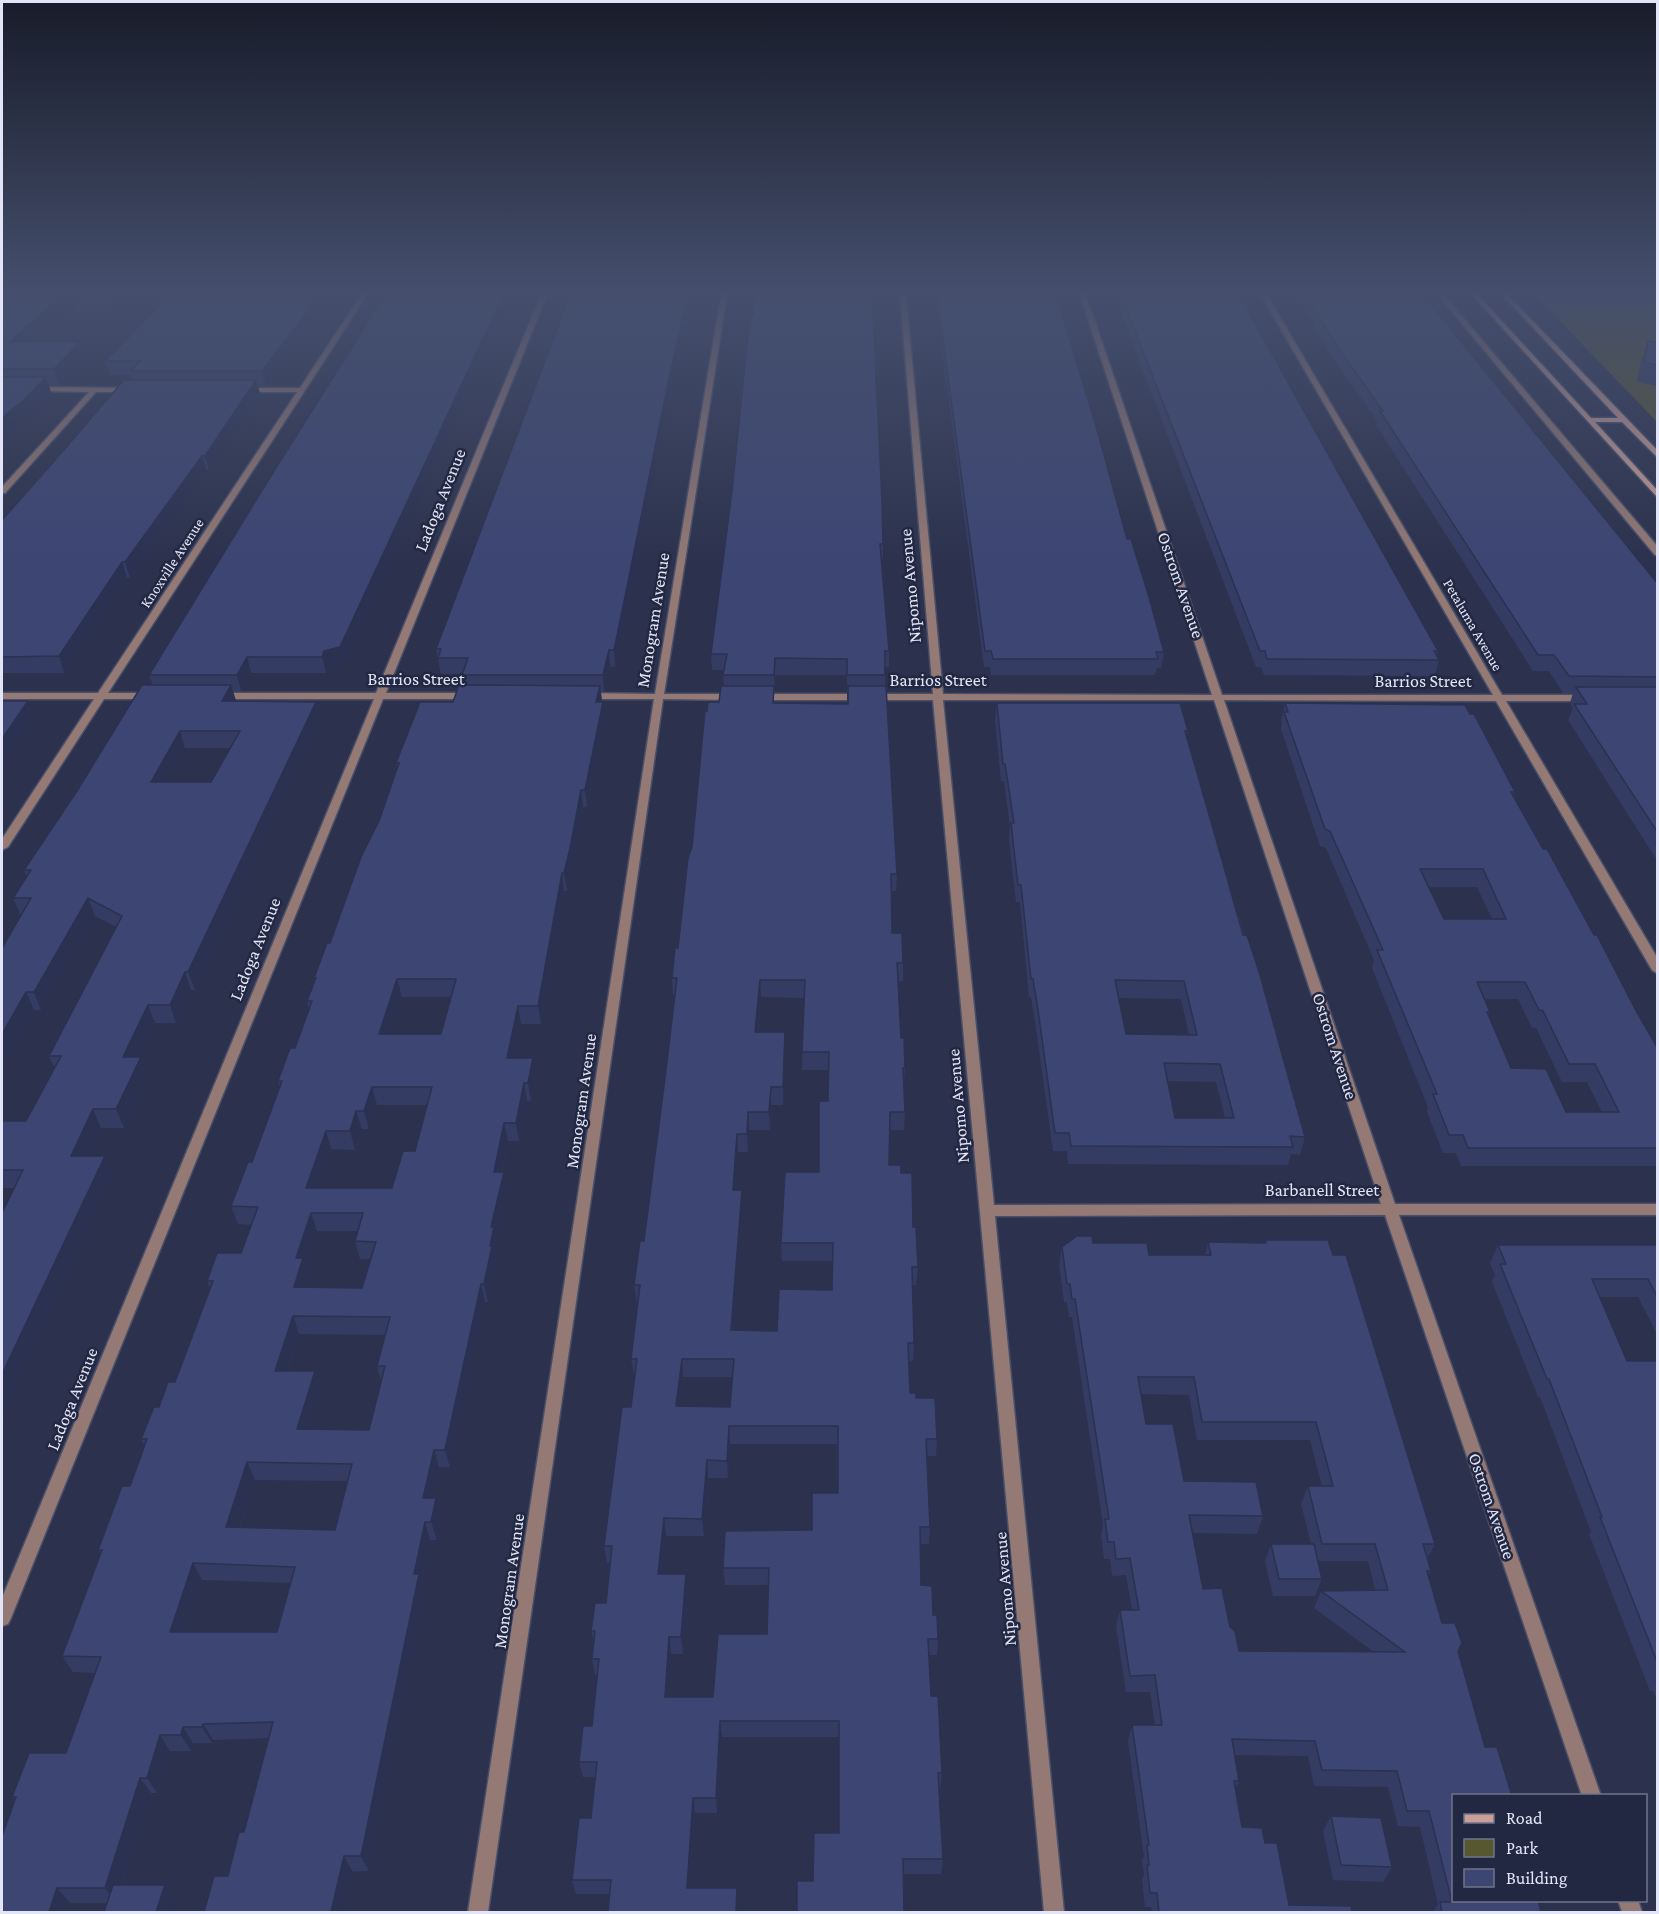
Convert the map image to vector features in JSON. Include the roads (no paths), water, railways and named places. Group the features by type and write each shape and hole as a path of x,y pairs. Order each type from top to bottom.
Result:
{"main road":[{"path":"1556,384 1658,496"},
{"path":"1590,384 1658,456"},
{"path":"1589,420 1624,420"}],"street":[{"name":"Knoxville Avenue","path":"2,847 305,384"},
{"name":"Ladoga Avenue","path":"2,1618 507,384"},
{"name":"Monogram Avenue","path":"478,1912 659,696 710,384"},
{"name":"Nipomo Avenue","path":"911,384 986,1211 1054,1912"},
{"name":"Ostrom Avenue","path":"1113,384 1390,1210 1591,1794"},
{"name":"Petaluma Avenue","path":"1316,384 1658,970"},
{"path":"1516,384 1658,553"},
{"path":"25,389 143,390"},
{"path":"2,491 95,389"},
{"path":"238,390 301,390"},
{"path":"2,696 159,696"},
{"name":"Barrios Street","path":"205,696 484,696"},
{"path":"577,696 741,696"},
{"name":"Barrios Street","path":"753,697 1598,698"},
{"name":"Barbanell Street","path":"986,1211 1658,1209"}]}
